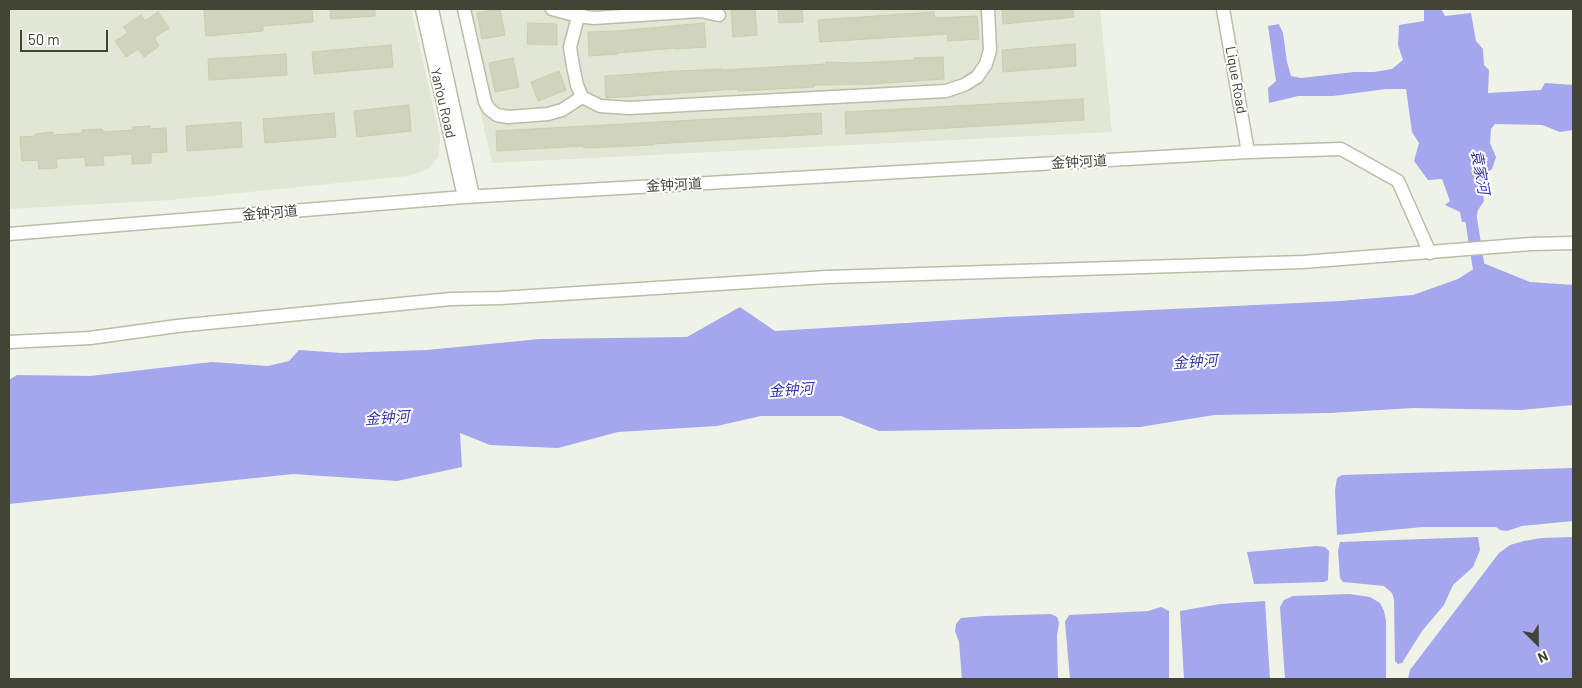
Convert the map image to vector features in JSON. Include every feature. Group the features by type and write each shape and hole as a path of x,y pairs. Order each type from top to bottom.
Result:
{"street":[{"name":"Yan'ou Road","path":"422,9 469,196"},
{"name":"Yan'ou Road","path":"432,9 469,196"},
{"path":"464,9 486,102 489,109 497,115 508,117 548,114 562,110 582,97"},
{"path":"552,9 579,12 594,18 700,11 719,15"},
{"path":"579,12 570,47 573,66 582,97 600,106 629,108 946,91 964,85 978,77 986,64 990,50 988,9"},
{"name":"Lique Road","path":"1223,9 1248,152"},
{"name":"金钟河道","path":"9,234 469,196 1248,152 1341,149 1398,181 1430,253"},
{"path":"9,342 90,338 176,326 451,299 500,298 827,277 1303,262 1531,244 1573,243"}],"shaded area":[{"path":"9,9 411,9 440,136 439,156 430,168 408,176 170,200 9,209"},
{"path":"457,9 1100,9 1112,132 492,163"}],"water":[{"path":"1424,9 1441,9 1445,16 1471,13 1476,41 1483,49 1484,65 1489,70 1488,93 1541,90 1545,83 1573,85 1573,130 1560,132 1542,125 1495,124 1491,129 1490,143 1496,157 1492,169 1481,177 1484,201 1478,210 1475,222 1462,222 1460,212 1445,205 1450,201 1442,179 1428,180 1414,161 1419,143 1412,132 1406,89 1386,89 1333,96 1298,96 1269,103 1268,88 1276,81 1268,26 1279,24 1283,33 1291,76 1301,78 1354,72 1374,72 1392,69 1403,60 1398,45 1399,25 1424,21"},
{"name":"金钟河","path":"1483,263 1530,282 1573,285 1573,405 1521,410 1413,408 1330,413 1214,415 1140,427 879,431 841,416 761,416 717,426 618,432 558,448 490,445 460,433 462,467 397,481 293,474 9,504 9,380 17,375 90,376 212,362 268,366 289,361 299,350 341,353 427,350 540,339 687,337 740,307 775,331 1004,317 1340,301 1413,295 1458,279"},
{"path":"1573,468 1573,521 1522,526 1507,531 1496,527 1423,527 1337,535 1335,490 1337,478 1342,475"},
{"path":"1478,537 1480,550 1473,567 1453,585 1444,605 1422,631 1402,663 1398,664 1395,661 1394,599 1392,593 1384,586 1343,582 1340,578 1338,551 1340,542"},
{"path":"1573,537 1573,679 1408,679 1410,670 1499,553 1510,545 1524,541 1542,538"},
{"path":"1317,546 1325,547 1329,551 1328,580 1324,582 1254,584 1247,552"},
{"path":"1350,594 1370,597 1380,603 1384,611 1386,621 1386,679 1285,679 1280,607 1284,600 1293,596"},
{"path":"1265,601 1270,679 1184,679 1180,611 1220,604"},
{"path":"1161,607 1169,611 1169,679 1070,679 1065,622 1069,615 1148,611"},
{"path":"1051,614 1057,617 1059,623 1057,635 1058,679 962,679 959,642 955,631 956,624 961,618"}],"building":[{"path":"204,9 312,9 313,22 263,26 263,31 206,36"},
{"path":"330,9 375,9 375,16 331,19"},
{"path":"500,9 505,35 482,39 477,13"},
{"path":"755,9 757,35 733,37 731,10"},
{"path":"778,9 802,9 803,22 779,23"},
{"path":"1002,9 1073,9 1074,17 1003,24"},
{"path":"158,12 169,28 154,38 159,46 144,57 138,49 126,57 115,41 128,33 123,27 141,15 145,21"},
{"path":"934,12 935,18 977,16 979,39 948,41 947,34 820,42 818,20"},
{"path":"528,23 557,24 557,45 527,44"},
{"path":"704,23 706,47 589,56 588,32"},
{"path":"1075,44 1076,66 1003,72 1002,50"},
{"path":"391,45 393,67 314,74 312,52"},
{"path":"286,54 287,75 209,80 208,59"},
{"path":"943,57 944,79 871,84 814,85 814,87 738,91 738,89 606,98 605,76 826,64 826,62 856,63"},
{"path":"513,58 519,87 495,92 489,63"},
{"path":"559,71 566,90 538,101 531,82"},
{"path":"1083,99 1084,120 846,134 845,112"},
{"path":"409,105 411,131 357,137 354,111"},
{"path":"334,113 336,137 265,143 263,119"},
{"path":"821,113 822,134 653,145 584,148 583,146 497,151 496,131"},
{"path":"241,122 242,147 187,151 186,126"},
{"path":"150,126 150,129 166,128 167,152 151,153 151,163 132,164 132,154 103,156 104,165 86,166 85,157 56,159 57,168 39,169 38,160 22,161 20,137 53,132 53,135 82,133 82,130 102,129 103,132 133,130 132,127"}],"waterway":[{"name":"袁家河","path":"1469,206 1481,282"}]}
